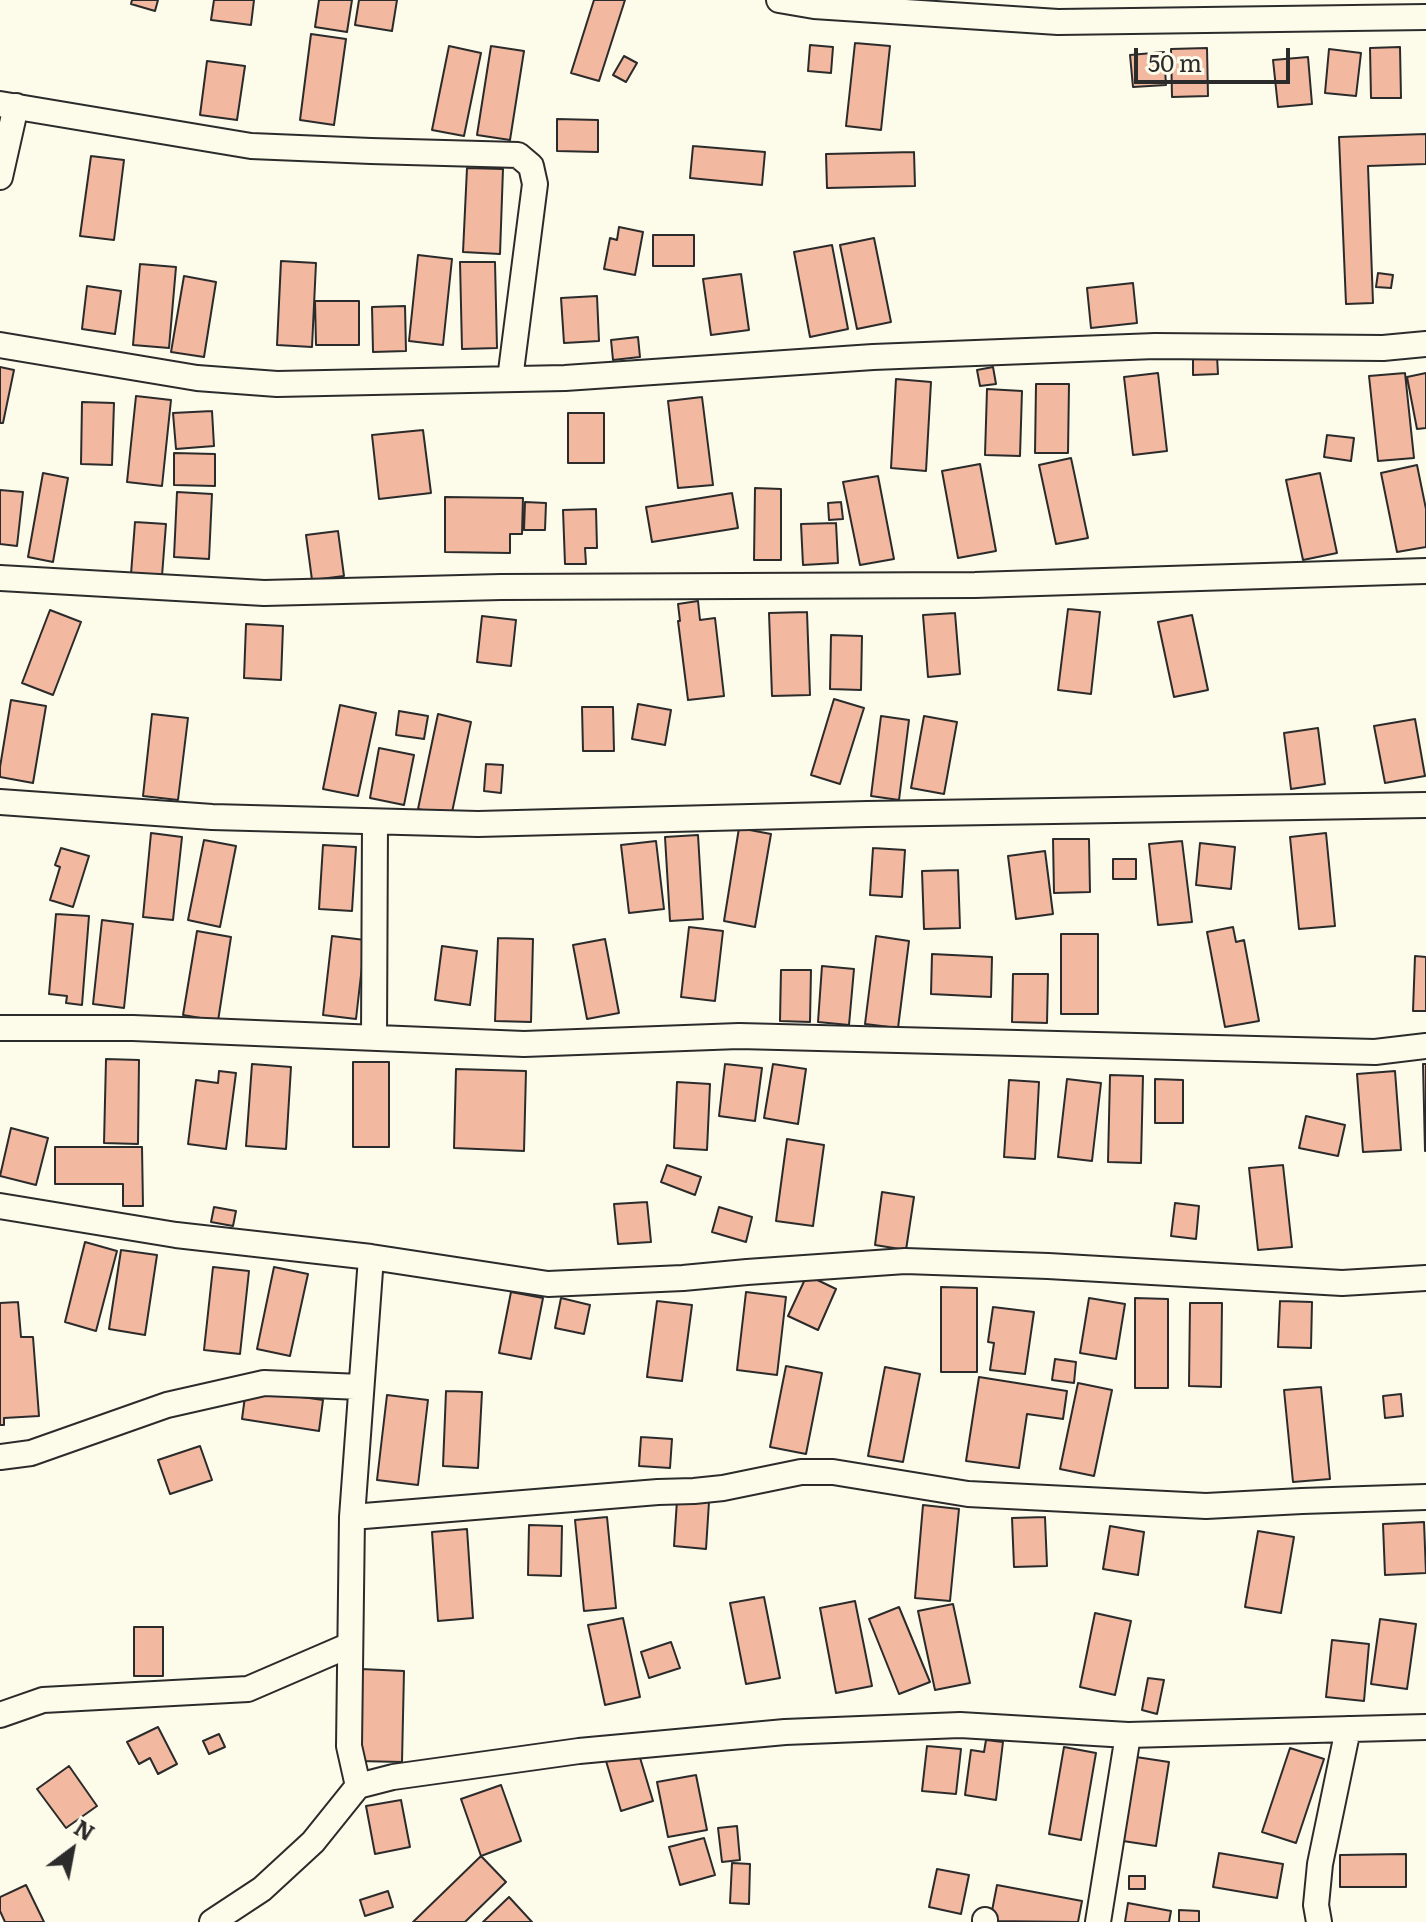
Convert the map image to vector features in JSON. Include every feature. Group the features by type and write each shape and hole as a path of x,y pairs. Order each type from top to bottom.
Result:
{"street":[{"path":"779,0 814,6 1058,22 1426,17"},
{"path":"0,177 8,105 251,146 518,155 531,166 535,184 510,379"},
{"path":"0,345 197,378 277,384 565,378 889,356 1155,346 1383,348 1426,344"},
{"path":"0,578 264,593 501,587 975,585 1426,571"},
{"path":"0,802 212,817 478,824 1426,805"},
{"path":"374,1037 375,822"},
{"path":"0,1028 133,1028 524,1044 739,1036 1375,1052 1426,1046"},
{"path":"0,1206 176,1235 371,1257 548,1284 683,1278 905,1261 1342,1283 1426,1278"},
{"path":"358,1786 349,1746 352,1517 371,1257"},
{"path":"0,1457 31,1453 167,1405 264,1383 361,1387"},
{"path":"352,1517 694,1491 801,1472 833,1472 968,1494 1206,1506 1426,1497"},
{"path":"0,1715 43,1700 248,1689 350,1645"},
{"path":"212,1922 262,1889 313,1842 358,1786 393,1777 579,1751 785,1732 960,1725 1128,1735 1426,1727"},
{"path":"1319,1922 1316,1905 1320,1864 1348,1729"},
{"path":"1098,1922 1128,1735"}],"building":[{"path":"132,0 158,0 155,11 131,4"},
{"path":"214,0 254,0 251,25 211,20"},
{"path":"319,0 352,0 347,32 315,27"},
{"path":"359,0 397,0 392,31 355,25"},
{"path":"594,0 625,0 599,81 571,73"},
{"path":"311,34 346,39 334,125 300,120"},
{"path":"855,43 890,46 881,130 846,126"},
{"path":"810,45 833,47 831,73 808,71"},
{"path":"449,46 481,53 464,136 432,130"},
{"path":"491,46 524,51 510,140 477,135"},
{"path":"1400,47 1401,98 1371,98 1370,48"},
{"path":"1207,48 1208,96 1172,97 1171,49"},
{"path":"1329,49 1361,53 1356,96 1325,93"},
{"path":"1164,52 1166,85 1133,87 1130,55"},
{"path":"624,56 637,63 626,82 613,75"},
{"path":"1308,57 1312,104 1278,107 1273,60"},
{"path":"207,61 245,66 237,120 200,115"},
{"path":"557,119 598,120 598,152 557,151"},
{"path":"1426,134 1426,164 1368,166 1373,303 1346,304 1339,137"},
{"path":"693,146 765,152 762,185 690,178"},
{"path":"914,152 915,186 827,188 826,154"},
{"path":"91,156 124,160 114,240 80,236"},
{"path":"467,168 503,169 500,254 463,252"},
{"path":"619,227 643,232 635,275 604,269 610,238 617,240"},
{"path":"653,235 694,235 694,266 653,266"},
{"path":"874,238 891,322 857,329 840,245"},
{"path":"832,245 848,329 810,337 794,252"},
{"path":"418,255 452,259 443,345 409,341"},
{"path":"281,261 316,263 312,347 277,345"},
{"path":"460,262 495,262 497,348 462,349"},
{"path":"140,264 176,267 169,348 133,345"},
{"path":"1378,273 1393,275 1391,288 1376,287"},
{"path":"741,274 749,330 711,335 703,279"},
{"path":"184,276 216,282 204,357 171,352"},
{"path":"1133,283 1137,323 1091,328 1087,288"},
{"path":"87,286 121,291 115,334 82,329"},
{"path":"597,296 599,341 564,343 561,298"},
{"path":"315,301 359,301 359,345 316,345"},
{"path":"405,306 406,351 373,352 372,307"},
{"path":"638,337 640,357 613,360 611,340"},
{"path":"1217,356 1218,374 1193,375 1193,357"},
{"path":"0,367 14,370 3,423 0,423"},
{"path":"993,367 996,384 980,386 977,370"},
{"path":"1158,373 1167,451 1133,455 1124,377"},
{"path":"1405,373 1414,458 1378,461 1369,376"},
{"path":"1426,373 1426,428 1417,429 1407,377"},
{"path":"896,379 931,382 926,471 891,468"},
{"path":"1036,384 1069,384 1068,453 1035,453"},
{"path":"987,389 1022,391 1020,456 985,455"},
{"path":"136,396 171,400 162,486 127,482"},
{"path":"702,397 713,485 678,488 668,401"},
{"path":"82,402 114,403 112,465 81,464"},
{"path":"212,411 214,446 176,449 173,413"},
{"path":"568,413 604,413 604,463 568,463"},
{"path":"423,430 431,493 379,499 372,435"},
{"path":"1327,435 1354,438 1351,461 1324,457"},
{"path":"174,453 215,454 215,486 174,485"},
{"path":"1071,458 1088,538 1056,544 1039,465"},
{"path":"980,464 996,551 958,558 942,471"},
{"path":"1417,465 1426,509 1426,547 1397,552 1381,473"},
{"path":"43,473 68,478 53,562 28,557"},
{"path":"1320,473 1337,553 1303,560 1286,480"},
{"path":"878,476 894,559 860,565 843,482"},
{"path":"755,488 781,489 781,560 754,560"},
{"path":"0,490 23,492 17,546 0,544"},
{"path":"177,492 212,494 209,559 174,557"},
{"path":"732,493 738,528 652,542 646,507"},
{"path":"445,497 523,498 522,534 510,534 510,553 445,552"},
{"path":"525,502 546,503 545,530 524,530"},
{"path":"841,502 843,519 829,520 828,503"},
{"path":"596,509 597,548 585,548 586,564 565,564 563,510"},
{"path":"135,522 166,524 162,576 131,574"},
{"path":"836,523 838,563 803,565 801,524"},
{"path":"338,531 344,576 312,580 306,535"},
{"path":"698,601 700,620 715,618 724,696 688,700 678,604"},
{"path":"1068,609 1100,612 1091,694 1058,690"},
{"path":"50,610 81,622 53,695 22,683"},
{"path":"807,612 810,695 772,696 769,613"},
{"path":"955,613 960,674 928,677 923,615"},
{"path":"1192,615 1208,690 1174,697 1158,622"},
{"path":"482,616 516,620 511,666 477,662"},
{"path":"246,624 283,626 281,680 244,678"},
{"path":"831,635 862,636 861,690 830,689"},
{"path":"834,699 864,708 840,784 811,775"},
{"path":"11,700 46,706 33,783 0,777"},
{"path":"638,704 671,710 665,745 632,739"},
{"path":"340,705 376,713 358,796 323,789"},
{"path":"582,707 613,707 614,751 583,751"},
{"path":"399,711 428,716 424,739 396,735"},
{"path":"152,714 188,718 178,800 143,796"},
{"path":"438,714 471,722 451,817 418,809"},
{"path":"881,716 909,720 899,800 871,796"},
{"path":"924,716 957,722 944,794 911,788"},
{"path":"1415,719 1425,776 1385,783 1374,726"},
{"path":"1318,728 1325,784 1291,789 1284,733"},
{"path":"379,748 414,755 404,805 370,798"},
{"path":"486,764 503,765 501,793 484,791"},
{"path":"739,828 771,834 755,927 724,921"},
{"path":"151,833 182,837 173,920 143,917"},
{"path":"1326,833 1335,926 1299,929 1290,837"},
{"path":"698,835 703,919 670,921 665,837"},
{"path":"1053,839 1089,839 1090,892 1054,893"},
{"path":"204,840 236,846 220,927 188,920"},
{"path":"656,841 664,909 629,913 621,845"},
{"path":"1182,841 1192,922 1158,925 1149,844"},
{"path":"1200,843 1235,847 1231,889 1196,885"},
{"path":"323,845 356,847 352,911 319,909"},
{"path":"61,848 89,856 73,907 50,900 60,867 55,865"},
{"path":"873,848 905,850 902,897 870,895"},
{"path":"1045,851 1053,914 1016,919 1008,856"},
{"path":"1113,859 1136,859 1136,879 1113,879"},
{"path":"958,870 960,928 924,929 922,871"},
{"path":"56,914 89,916 82,1005 66,1003 67,996 49,994"},
{"path":"102,920 133,924 124,1008 93,1004"},
{"path":"689,927 723,931 715,1001 681,997"},
{"path":"1233,927 1236,942 1244,940 1259,1021 1225,1027 1207,932"},
{"path":"197,931 231,937 218,1021 183,1015"},
{"path":"1061,934 1098,934 1098,1014 1061,1014"},
{"path":"332,936 365,940 356,1019 323,1015"},
{"path":"876,936 909,941 898,1028 865,1024"},
{"path":"498,938 533,939 531,1022 495,1021"},
{"path":"605,939 619,1013 587,1019 573,945"},
{"path":"442,946 477,951 470,1005 435,1000"},
{"path":"932,954 992,957 991,997 931,994"},
{"path":"1415,956 1426,957 1426,1011 1413,1011"},
{"path":"822,966 854,969 849,1025 818,1022"},
{"path":"781,970 811,970 810,1022 780,1021"},
{"path":"1013,974 1048,974 1047,1023 1012,1022"},
{"path":"106,1059 139,1060 138,1144 104,1143"},
{"path":"353,1062 389,1062 389,1147 353,1147"},
{"path":"252,1064 291,1067 286,1149 246,1146"},
{"path":"725,1064 762,1068 755,1121 719,1116"},
{"path":"773,1064 806,1069 798,1124 764,1118"},
{"path":"1423,1064 1426,1064 1426,1151 1425,1151"},
{"path":"456,1069 526,1071 524,1151 454,1148"},
{"path":"219,1071 236,1073 226,1149 188,1144 196,1080 218,1083"},
{"path":"1395,1071 1401,1150 1363,1152 1357,1074"},
{"path":"1110,1075 1143,1076 1141,1163 1108,1162"},
{"path":"1067,1079 1101,1083 1092,1161 1058,1157"},
{"path":"1155,1079 1183,1080 1183,1123 1155,1123"},
{"path":"1009,1080 1039,1082 1035,1159 1004,1157"},
{"path":"677,1082 710,1084 707,1150 674,1148"},
{"path":"1306,1116 1345,1125 1338,1156 1299,1148"},
{"path":"11,1128 48,1138 36,1185 0,1176"},
{"path":"787,1139 824,1145 813,1226 776,1221"},
{"path":"55,1147 142,1147 143,1206 123,1206 123,1184 55,1184"},
{"path":"667,1165 701,1177 695,1195 661,1182"},
{"path":"1283,1165 1292,1247 1258,1250 1249,1168"},
{"path":"882,1192 914,1197 906,1250 875,1245"},
{"path":"647,1202 651,1242 618,1244 614,1204"},
{"path":"1175,1203 1199,1206 1196,1239 1171,1236"},
{"path":"214,1207 236,1211 233,1226 211,1222"},
{"path":"719,1207 752,1217 746,1242 712,1232"},
{"path":"85,1242 117,1251 96,1331 65,1322"},
{"path":"121,1250 157,1255 145,1335 109,1329"},
{"path":"213,1267 249,1271 240,1354 204,1350"},
{"path":"274,1267 308,1274 290,1356 257,1349"},
{"path":"807,1275 836,1289 818,1330 788,1316"},
{"path":"941,1287 977,1288 977,1372 941,1372"},
{"path":"511,1292 543,1298 531,1359 499,1353"},
{"path":"746,1292 786,1297 777,1375 737,1370"},
{"path":"561,1298 590,1305 584,1334 555,1328"},
{"path":"1089,1298 1125,1304 1116,1359 1080,1353"},
{"path":"1135,1298 1168,1299 1168,1388 1135,1388"},
{"path":"657,1301 692,1305 682,1381 647,1377"},
{"path":"1280,1301 1312,1302 1311,1348 1278,1347"},
{"path":"18,1302 21,1337 33,1337 39,1416 4,1418 4,1425 0,1425 0,1303"},
{"path":"1190,1303 1222,1303 1221,1387 1189,1386"},
{"path":"993,1307 1034,1312 1025,1374 990,1370 994,1343 988,1342"},
{"path":"1055,1359 1076,1362 1074,1383 1052,1380"},
{"path":"786,1366 822,1373 806,1454 770,1447"},
{"path":"885,1367 920,1374 903,1462 868,1456"},
{"path":"979,1377 1067,1391 1063,1419 1027,1414 1019,1468 966,1461"},
{"path":"1078,1383 1112,1390 1094,1476 1060,1469"},
{"path":"1321,1387 1330,1479 1293,1482 1284,1390"},
{"path":"246,1389 323,1400 319,1431 242,1419"},
{"path":"446,1391 482,1392 478,1468 443,1466"},
{"path":"1401,1394 1403,1416 1385,1418 1383,1396"},
{"path":"387,1395 428,1400 418,1485 377,1480"},
{"path":"641,1437 672,1439 670,1468 639,1466"},
{"path":"200,1446 212,1480 170,1494 158,1460"},
{"path":"677,1500 709,1502 706,1549 674,1546"},
{"path":"923,1505 959,1509 950,1601 915,1598"},
{"path":"607,1517 616,1608 584,1611 575,1520"},
{"path":"1045,1517 1047,1566 1014,1567 1012,1518"},
{"path":"1424,1522 1426,1573 1385,1575 1383,1524"},
{"path":"529,1525 562,1526 561,1576 528,1575"},
{"path":"1110,1526 1144,1532 1138,1575 1103,1569"},
{"path":"467,1529 473,1618 438,1621 432,1532"},
{"path":"1258,1531 1294,1537 1281,1613 1245,1607"},
{"path":"764,1597 780,1678 746,1684 730,1603"},
{"path":"855,1601 872,1686 836,1693 820,1608"},
{"path":"953,1604 970,1683 935,1690 918,1611"},
{"path":"899,1607 930,1682 899,1694 869,1619"},
{"path":"1095,1613 1131,1621 1115,1695 1080,1687"},
{"path":"623,1618 640,1697 605,1705 588,1625"},
{"path":"1380,1619 1416,1624 1407,1689 1371,1684"},
{"path":"134,1627 163,1627 163,1676 134,1676"},
{"path":"1332,1640 1369,1644 1364,1701 1326,1697"},
{"path":"671,1642 680,1668 649,1678 641,1652"},
{"path":"361,1669 404,1671 402,1762 358,1761"},
{"path":"1148,1678 1164,1680 1157,1714 1142,1710"},
{"path":"158,1727 177,1764 158,1774 150,1758 139,1764 127,1742"},
{"path":"219,1734 225,1747 209,1754 203,1741"},
{"path":"986,1740 1003,1742 996,1800 965,1795 971,1750 984,1752"},
{"path":"927,1746 961,1749 956,1794 922,1791"},
{"path":"1064,1747 1096,1753 1081,1840 1049,1834"},
{"path":"1290,1748 1324,1759 1296,1843 1262,1832"},
{"path":"638,1751 653,1801 621,1811 606,1761"},
{"path":"1136,1757 1169,1762 1156,1846 1123,1841"},
{"path":"69,1766 97,1806 66,1828 37,1789"},
{"path":"696,1775 707,1830 668,1837 657,1782"},
{"path":"501,1785 521,1841 481,1856 461,1799"},
{"path":"401,1800 410,1847 375,1854 366,1806"},
{"path":"737,1826 740,1860 722,1862 718,1828"},
{"path":"704,1838 715,1875 680,1885 669,1847"},
{"path":"1219,1853 1283,1864 1277,1898 1213,1887"},
{"path":"1406,1854 1406,1887 1340,1887 1340,1855"},
{"path":"481,1856 506,1882 465,1922 413,1922"},
{"path":"732,1863 750,1864 749,1904 730,1903"},
{"path":"937,1869 969,1875 961,1914 929,1907"},
{"path":"1129,1876 1145,1876 1145,1889 1129,1889"},
{"path":"26,1885 44,1922 5,1922 0,1911 0,1897"},
{"path":"997,1885 1082,1901 1078,1922 990,1921"},
{"path":"388,1891 393,1907 365,1916 360,1900"},
{"path":"509,1897 532,1922 483,1922"},
{"path":"1128,1903 1171,1911 1169,1922 1125,1922"},
{"path":"1179,1910 1199,1911 1199,1922 1179,1922"}]}
